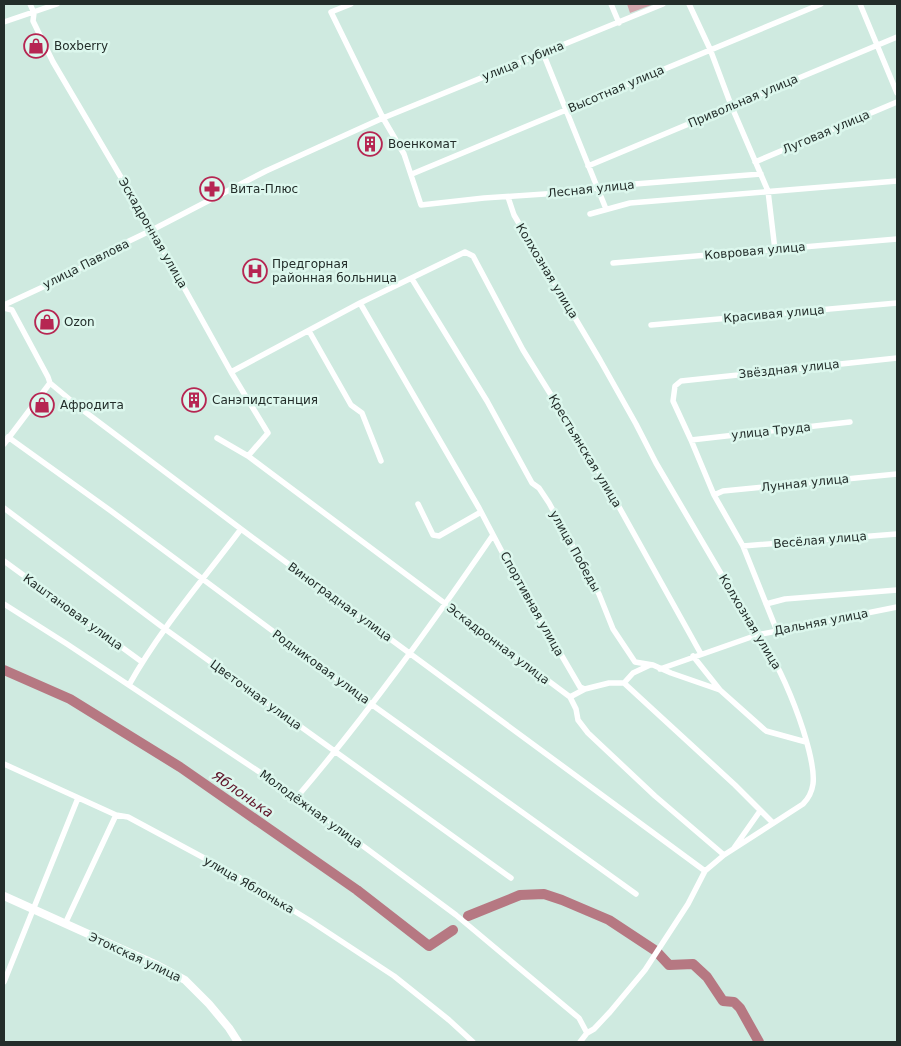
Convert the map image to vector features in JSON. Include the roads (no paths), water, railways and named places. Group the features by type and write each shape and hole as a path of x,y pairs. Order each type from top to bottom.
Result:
{"main road":[{"name":"Этокская улица","path":"4,896 157,965 185,980 209,1004 238,1042"}],"street":[{"name":"Эскадронная улица","path":"30,4 34,13 33,21 53,62 268,433 248,456"},
{"path":"4,22 57,4"},
{"path":"351,4 331,12 383,118 404,154 412,174"},
{"path":"611,4 619,23"},
{"name":"улица Губина","path":"383,118 663,4"},
{"path":"689,4 710,49 731,105 768,191 775,250"},
{"name":"Высотная улица","path":"412,174 821,4"},
{"path":"860,4 897,93"},
{"name":"Привольная улица","path":"588,166 897,37"},
{"path":"542,53 606,209"},
{"name":"Луговая улица","path":"755,162 897,102"},
{"name":"улица Павлова","path":"4,306 71,274 102,254 266,171 383,118"},
{"name":"Лесная улица","path":"412,174 421,205 484,198 574,192 597,187 761,174"},
{"name":"Лесная улица","path":"590,214 630,203 897,181"},
{"name":"Колхозная улица","path":"508,197 514,215 604,368 656,463 757,635 765,643 772,656 790,695 806,742 812,767 813,784 808,799 724,855 705,872 688,904 645,970 610,1012 594,1029 587,1033"},
{"name":"Ковровая улица","path":"613,263 897,239"},
{"name":"Крестьянская улица","path":"412,279 465,252 473,256 523,350 604,480 701,654"},
{"path":"231,372 360,303 412,279"},
{"name":"улица Победы","path":"412,279 487,401 532,483 539,488 549,503 599,594 613,629 635,662 650,665 720,690 766,730 806,742"},
{"name":"Спортивная улица","path":"360,303 481,512 532,609 545,627 580,688 585,689"},
{"name":"Красивая улица","path":"651,325 897,303"},
{"name":"Виноградная улица","path":"4,306 12,310 50,383 80,408 705,872"},
{"path":"310,331 351,405 362,413 381,461"},
{"name":"Звёздная улица","path":"692,440 673,401 675,386 681,381 897,358"},
{"path":"4,444 50,383"},
{"name":"улица Труда","path":"692,440 850,422"},
{"name":"Родниковая улица","path":"8,437 371,704 636,894"},
{"name":"Эскадронная улица","path":"217,438 248,456 570,698"},
{"path":"692,440 714,494 743,546 777,631"},
{"name":"Лунная улица","path":"714,494 723,491 897,474"},
{"path":"418,504 433,535 440,536 481,512"},
{"name":"Цветочная улица","path":"4,508 165,629 511,878"},
{"path":"129,685 142,662 165,629 241,529"},
{"name":"Весёлая улица","path":"743,546 897,534"},
{"path":"298,797 335,753 446,605 493,535"},
{"name":"Каштановая улица","path":"4,562 142,662"},
{"path":"766,604 785,598 897,590"},
{"name":"Молодёжная улица","path":"4,604 298,797 456,915 579,1018 587,1033"},
{"name":"Дальняя улица","path":"660,669 757,635 897,607"},
{"path":"693,656 720,690"},
{"path":"624,683 633,673 650,665"},
{"path":"724,855 655,796 588,733 578,720 576,709 570,698 585,689 609,683 624,683 773,823"},
{"name":"улица Яблонька","path":"4,764 116,815 128,817 232,873 309,920 394,976 474,1042"},
{"path":"4,982 78,798"},
{"path":"731,851 760,811"},
{"path":"65,924 116,815"},
{"path":"580,1042 587,1033"}],"waterway":[{"name":"Яблонька","path":"4,670 70,699 180,767 357,890 429,946 453,930"},
{"name":"Яблонька","path":"468,916 520,895 544,894 609,920 656,951 669,965 693,964 707,977 723,1001 734,1002 740,1008 759,1042"}],"place":[{"name":"Boxberry","path":"36,46"},
{"name":"Военкомат","path":"370,144"},
{"name":"Вита-Плюс","path":"212,189"},
{"name":"Предгорная районная больница","path":"255,271"},
{"name":"Ozon","path":"47,322"},
{"name":"Санэпидстанция","path":"194,400"},
{"name":"Афродита","path":"42,405"}]}
